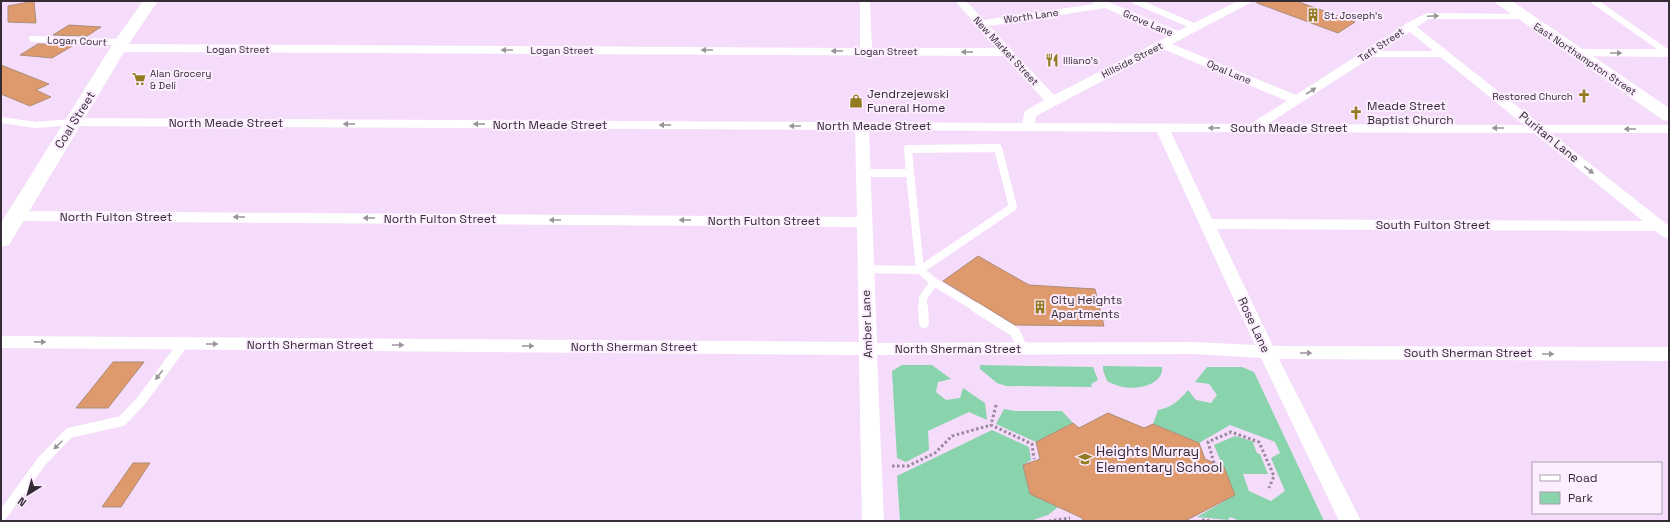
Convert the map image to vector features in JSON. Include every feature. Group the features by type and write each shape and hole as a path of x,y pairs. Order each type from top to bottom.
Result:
{"main road":[{"name":"Coal Street","path":"1,240 72,122 151,1"},
{"name":"East Northampton Street","path":"1502,1 1669,116"}],"street":[{"path":"865,1 866,51"},
{"name":"New Market Street","path":"960,1 1052,101"},
{"name":"Hillside Street","path":"1028,127 1030,114 1052,101 1246,1"},
{"name":"Worth Lane","path":"981,24 1101,3"},
{"name":"Grove Lane","path":"1101,3 1178,36"},
{"name":"Taft Street","path":"1255,127 1369,54 1409,26 1427,16 1524,16"},
{"name":"Puritan Lane","path":"1409,26 1664,230"},
{"name":"Opal Lane","path":"1162,44 1296,100"},
{"name":"Logan Street","path":"121,45 1006,52"},
{"path":"1576,53 1668,53"},
{"name":"North Meade Street","path":"72,122 1028,127"},
{"name":"Amber Lane","path":"862,127 873,521"},
{"name":"South Meade Street","path":"1028,127 1669,129"},
{"name":"Rose Lane","path":"1162,128 1267,352 1350,521"},
{"name":"North Fulton Street","path":"16,216 864,222"},
{"name":"South Fulton Street","path":"1206,224 1664,230"},
{"name":"North Sherman Street","path":"1,342 868,349 1194,348 1267,352"},
{"name":"South Sherman Street","path":"1267,352 1669,354"}],"lane":[{"path":"1135,1 1196,27"},
{"path":"1594,1 1668,53"},
{"name":"Logan Court","path":"32,39 121,45"},
{"path":"1369,54 1445,54"},
{"path":"1,120 36,124 72,122"},
{"path":"865,269 920,270 1012,207 998,148 908,149 920,270 934,282 1015,332 1024,349"},
{"path":"863,174 910,173"},
{"path":"924,323 923,298 934,282"},
{"path":"1,517 42,460 69,433 122,421 141,401 183,344"}],"path":[{"path":"990,425 996,405"},
{"path":"892,466 908,466 935,453 952,436 990,425 1032,444 1034,459"},
{"path":"1214,463 1208,442 1231,432 1259,442 1274,476 1269,488"},
{"path":"1049,521 1070,518"},
{"path":"1202,520 1212,521"}],"green space":[{"path":"902,365 932,365 951,379 938,382 936,392 946,400 960,398 963,388 985,403 987,420 969,412 928,431 929,450 906,462 897,458 892,371"},
{"path":"980,365 1093,367 1098,380 1091,384 1092,387 1006,386 997,383 980,369"},
{"path":"1103,366 1162,367 1158,379 1153,383 1146,386 1132,388 1114,385 1107,381"},
{"path":"1207,367 1242,367 1254,372 1324,521 1240,521 1230,517 1228,520 1197,517 1235,495 1214,445 1235,436 1255,442 1253,443 1257,453 1260,454 1268,474 1243,474 1249,491 1271,501 1285,491 1271,458 1280,453 1275,442 1230,425 1199,443 1153,424 1158,410 1175,403 1188,390 1196,400 1211,403 1217,395 1209,384 1195,382"},
{"path":"1004,409 1015,411 1062,411 1073,423 1036,442 996,424"},
{"path":"992,430 1029,447 1031,460 1023,465 1030,494 1058,507 1048,515 1030,521 900,521 897,476"}],"building":[{"path":"34,1 36,23 8,22 8,6"},
{"name":"St. Joseph's","path":"1257,1 1296,1 1355,22 1338,33 1257,3"},
{"path":"69,25 101,27 87,36 53,35"},
{"path":"38,44 74,45 52,58 20,55"},
{"path":"1,65 49,84 36,90 51,97 30,106 1,94"},
{"name":"City Heights Apartments","path":"978,256 1029,285 1095,289 1104,326 1015,325 943,281"},
{"path":"113,362 144,362 108,408 76,408"},
{"name":"Heights Murray Elementary School","path":"1108,413 1144,428 1153,424 1199,443 1205,459 1224,467 1235,495 1185,521 1083,521 1082,518 1030,494 1023,465 1040,459 1036,442 1073,423 1079,428"},
{"path":"133,463 150,463 121,507 102,507"}],"place":[{"name":"St. Joseph's","path":"1313,15"},
{"name":"Illiano's","path":"1052,60"},
{"name":"Alan Grocery & Deli","path":"139,79"},
{"name":"Restored Church","path":"1584,96"},
{"name":"Jendrzejewski Funeral Home","path":"856,101"},
{"name":"Meade Street Baptist Church","path":"1356,113"},
{"name":"City Heights Apartments","path":"1040,307"},
{"name":"Heights Murray Elementary School","path":"1085,459"}]}
